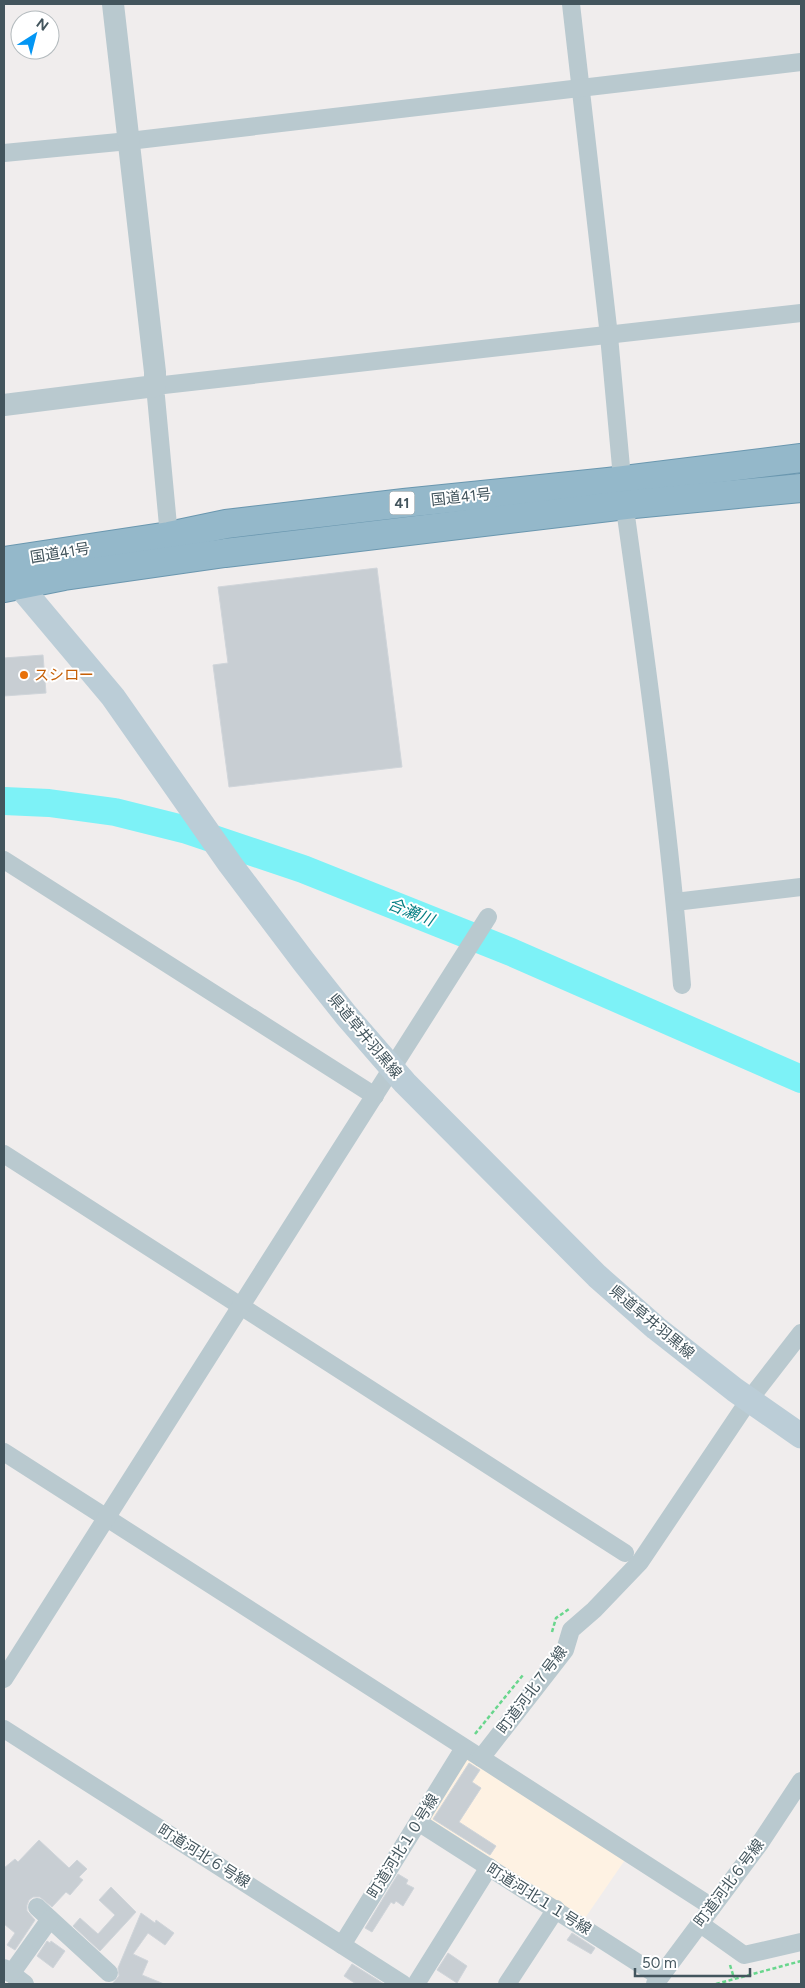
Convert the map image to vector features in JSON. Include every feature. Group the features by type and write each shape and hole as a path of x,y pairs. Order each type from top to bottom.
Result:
{"highway":[{"name":"国道41号","path":"4,561 169,536 226,524 608,482 801,458"},
{"name":"国道41号","path":"9,580 634,504 801,488"}],"main road":[{"name":"県道草井羽黒線","path":"9,580 113,697 230,864 346,1015 393,1068 480,1159 597,1276 656,1328 749,1400 801,1436"}],"street":[{"path":"113,4 155,386 169,536"},
{"path":"572,4 609,336 621,467"},
{"path":"4,153 801,62"},
{"path":"4,405 155,386 801,313"},
{"path":"626,516 646,658 675,902 682,985"},
{"path":"4,860 375,1096"},
{"path":"675,902 801,887"},
{"path":"4,1679 488,918"},
{"path":"4,1154 240,1308 625,1553"},
{"name":"町道河北７号線","path":"481,1758 565,1650 571,1630 594,1610 648,1550 704,1464 749,1400 801,1333"},
{"path":"4,1452 712,1907"},
{"name":"町道河北６号線","path":"4,1729 403,1984"},
{"name":"町道河北１０号線","path":"342,1945 464,1748"},
{"name":"町道河北６号線","path":"658,1981 780,1814 801,1781"},
{"name":"町道河北１１号線","path":"418,1822 556,1909 658,1981"},
{"path":"416,1984 489,1868"},
{"path":"37,1907 109,1973"},
{"path":"506,1984 556,1909"},
{"path":"13,1975 50,1919"},
{"path":"699,1924 744,1955 801,1942"}],"path":[{"path":"552,1639 556,1618 574,1606"},
{"path":"464,1748 527,1670"},
{"path":"716,1984 801,1961"}],"shaded area":[{"path":"462,1759 473,1759 627,1857 583,1921 424,1820"}],"building":[{"path":"377,568 402,767 229,787 213,665 228,663 218,587"},
{"name":"スシロー","path":"43,655 46,693 4,696 4,658"},
{"path":"469,1763 480,1770 472,1782 481,1788 459,1822 496,1846 490,1855 433,1819"},
{"path":"39,1840 69,1868 77,1860 87,1869 79,1877 83,1880 70,1895 66,1892 52,1907 40,1897 33,1897 29,1900 27,1911 35,1920 15,1950 7,1945 15,1933 4,1924 4,1868 15,1859 18,1862"},
{"path":"398,1874 408,1880 406,1884 414,1888 403,1906 396,1901 394,1904 391,1902 372,1932 365,1928"},
{"path":"111,1887 136,1912 100,1951 73,1926 80,1918 98,1934 115,1915 99,1900"},
{"path":"141,1913 155,1923 156,1920 174,1933 165,1945 148,1933 133,1954 148,1961 142,1975 164,1984 112,1984 119,1976 118,1968"},
{"path":"572,1933 595,1948 591,1954 567,1940"},
{"path":"47,1941 50,1943 51,1941 65,1951 53,1968 37,1956"},
{"path":"448,1953 467,1966 457,1983 437,1970"},
{"path":"352,1964 384,1984 356,1984 344,1976"}],"waterway":[{"name":"合瀬川","path":"4,801 49,803 115,812 187,830 303,869 511,952 801,1079"}],"place":[{"name":"スシロー","path":"24,675"}]}
